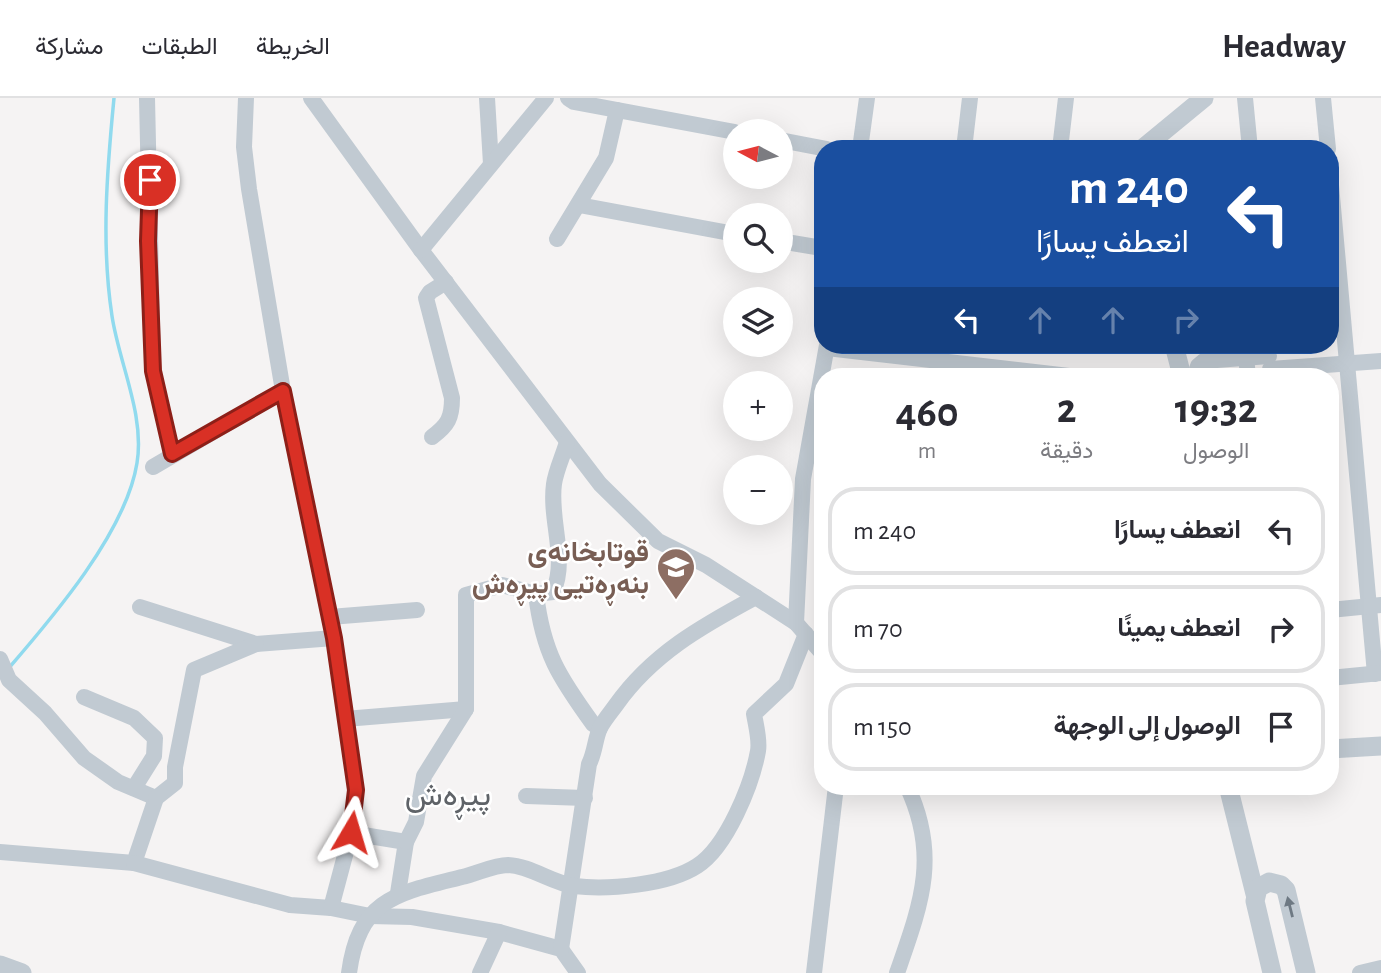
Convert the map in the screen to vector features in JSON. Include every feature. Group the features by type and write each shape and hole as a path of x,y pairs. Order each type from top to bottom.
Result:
{"street":[{"path":"147,98 153,371 172,454"},
{"path":"246,98 244,147 249,189 283,391 334,638 356,790 351,832 331,908"},
{"path":"311,98 421,250 600,484 658,541 706,565 756,597 801,628 814,643"},
{"path":"487,98 491,164"},
{"path":"421,250 546,98"},
{"path":"568,98 723,130"},
{"path":"861,140 867,98"},
{"path":"965,140 970,98"},
{"path":"1061,140 1066,98"},
{"path":"1153,140 1204,98"},
{"path":"1245,98 1249,140"},
{"path":"1323,98 1327,140"},
{"path":"556,239 606,158 617,110"},
{"path":"793,142 814,147"},
{"path":"579,205 723,232"},
{"path":"793,243 814,247"},
{"path":"1339,274 1375,606 1378,673 1339,677"},
{"path":"432,437 447,426 452,414 452,398 426,299 430,292 446,282"},
{"path":"892,354 1004,368"},
{"path":"1198,368 1201,362 1246,357 1269,361 1347,363 1381,360"},
{"path":"1246,357 1247,368"},
{"path":"153,467 283,391"},
{"path":"349,973 358,932 370,916 398,893 509,865 571,886 630,886 669,878 700,864 743,805 745,787 758,751 754,714 786,684 801,628 803,479 814,418"},
{"path":"398,893 406,842 416,822 424,776 466,709 466,595 502,585 537,594 553,592 561,576 554,515 554,484 567,442"},
{"path":"537,594 540,631 555,669 593,724 600,728"},
{"path":"561,949 589,764 597,748 600,728 637,677 663,654 690,634 756,597"},
{"path":"1339,609 1375,606"},
{"path":"140,607 256,644"},
{"path":"330,617 417,610"},
{"path":"134,863 156,798 175,783 175,767 194,670 256,644 334,638"},
{"path":"0,659 9,680 45,713 84,758 118,782 156,798"},
{"path":"83,697 134,719 155,738 154,756 134,788"},
{"path":"345,719 466,709"},
{"path":"1339,748 1381,746"},
{"path":"814,973 835,795"},
{"path":"897,973 918,909 926,869 925,834 910,795"},
{"path":"1230,795 1272,973"},
{"path":"526,796 585,798"},
{"path":"351,832 406,842"},
{"path":"0,852 134,863 290,905 331,908 370,916 412,917 499,932 561,949 578,973"},
{"path":"1255,894 1258,888 1269,882 1275,882 1286,890 1306,973"},
{"path":"480,973 499,932"},
{"path":"0,965 22,973"},
{"path":"1360,973 1381,968"}],"waterway":[{"path":"8,669 66,599 103,545 119,517 137,463 137,426 115,334 107,262 107,180 114,98"}],"place":[{"name":"قوتابخانەی بنەڕەتیی پیڕەش","path":"676,601"}],"district":[{"name":"پیڕەش","path":"448,794"}],"route":[{"path":"150,180 148,241 153,371 172,454 283,391 334,638 356,790 351,832"}]}
